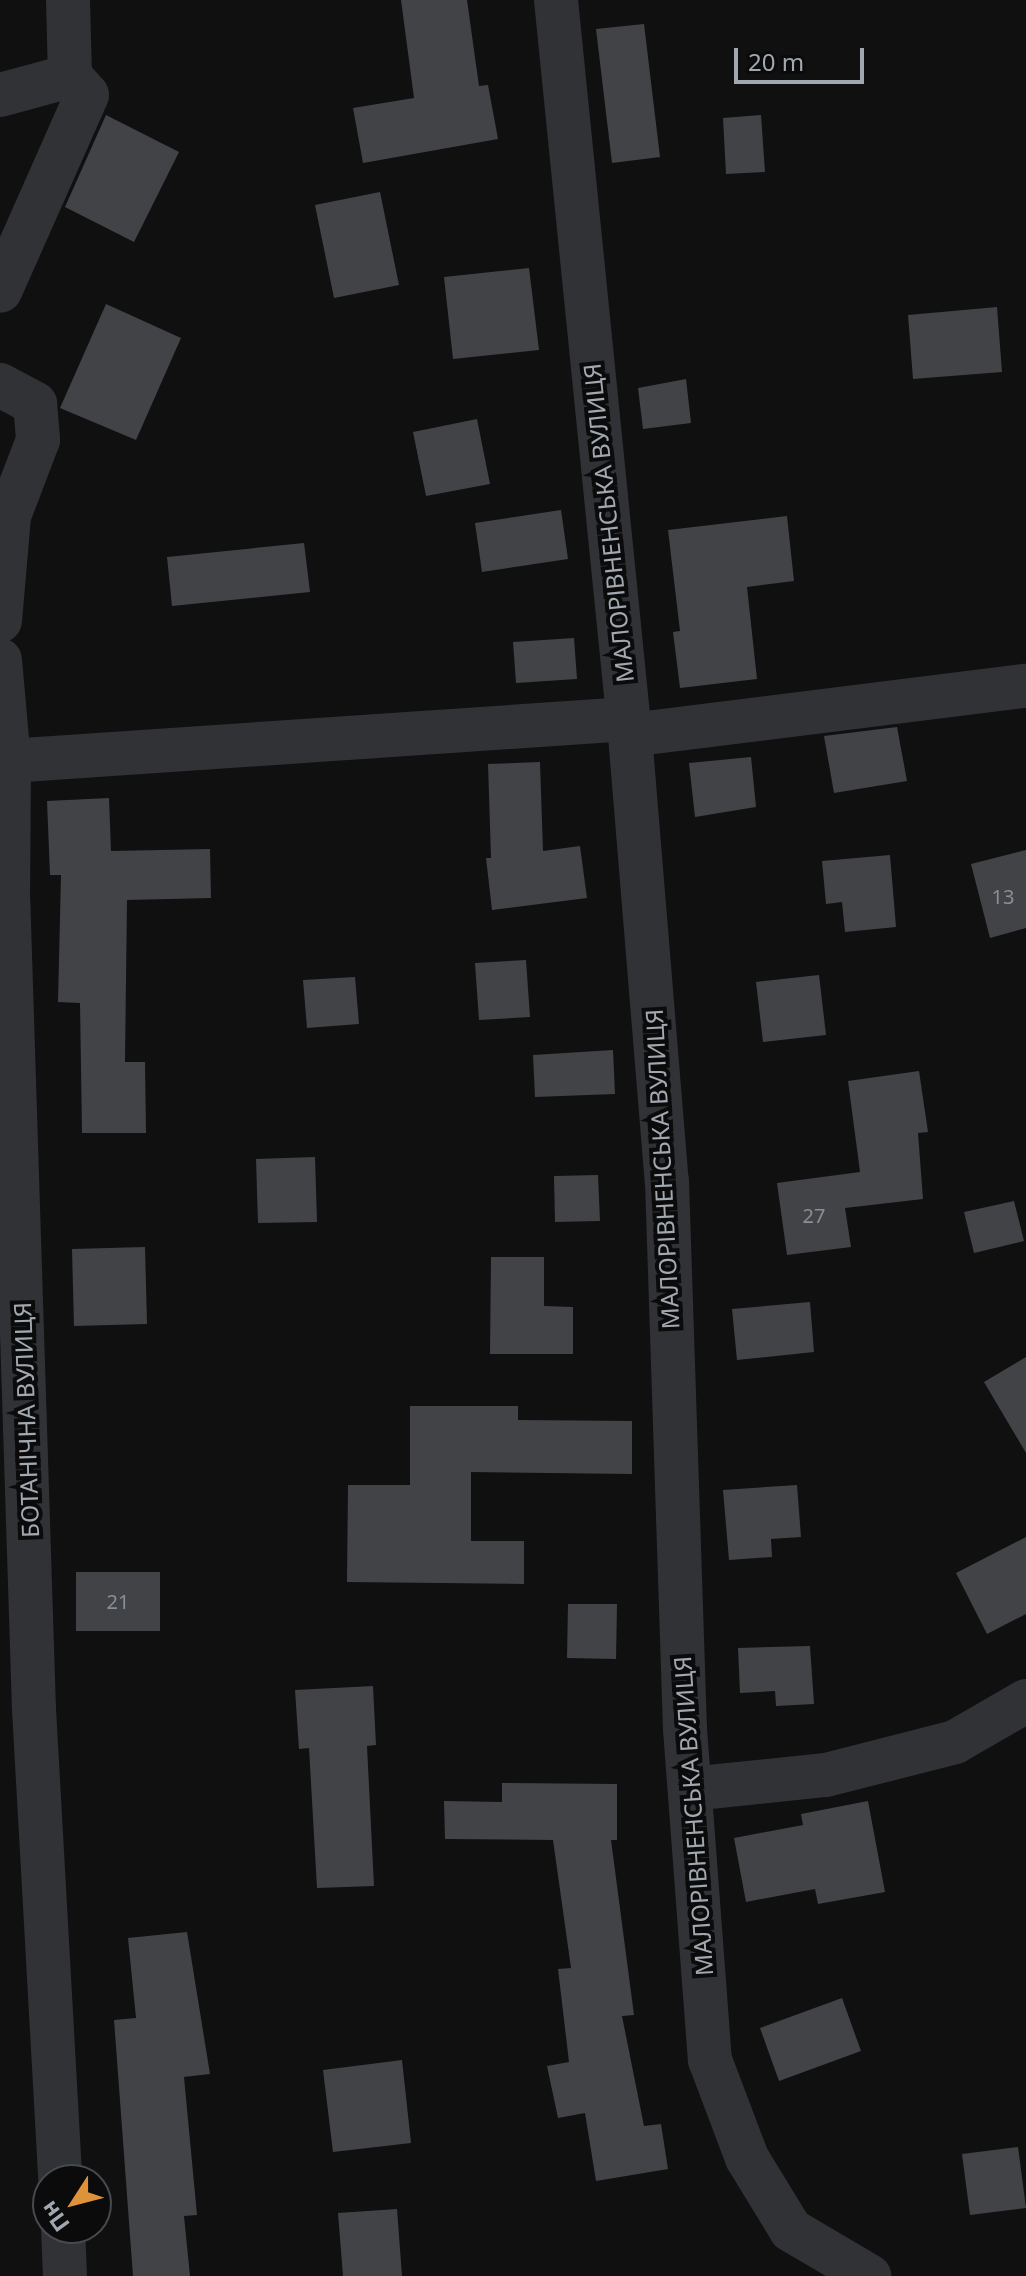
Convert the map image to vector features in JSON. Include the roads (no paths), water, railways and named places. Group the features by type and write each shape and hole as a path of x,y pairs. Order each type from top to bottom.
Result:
{"street":[{"path":"0,291 87,95 70,76 68,0"},
{"name":"МАЛОРІВНЕНСЬКА ВУЛИЦЯ","path":"556,0 629,727 667,1181 690,1789 710,2060 747,2158 791,2230 869,2276"},
{"path":"0,95 70,76"},
{"path":"0,385 35,404 38,440 9,516 0,621"},
{"name":"БОТАНІЧНА ВУЛИЦЯ","path":"0,660 9,761 8,907 34,1709 59,2164"},
{"path":"9,761 629,727 1026,686"},
{"path":"690,1789 826,1775 955,1742 1026,1701"},
{"path":"64,2244 65,2276"}]}
